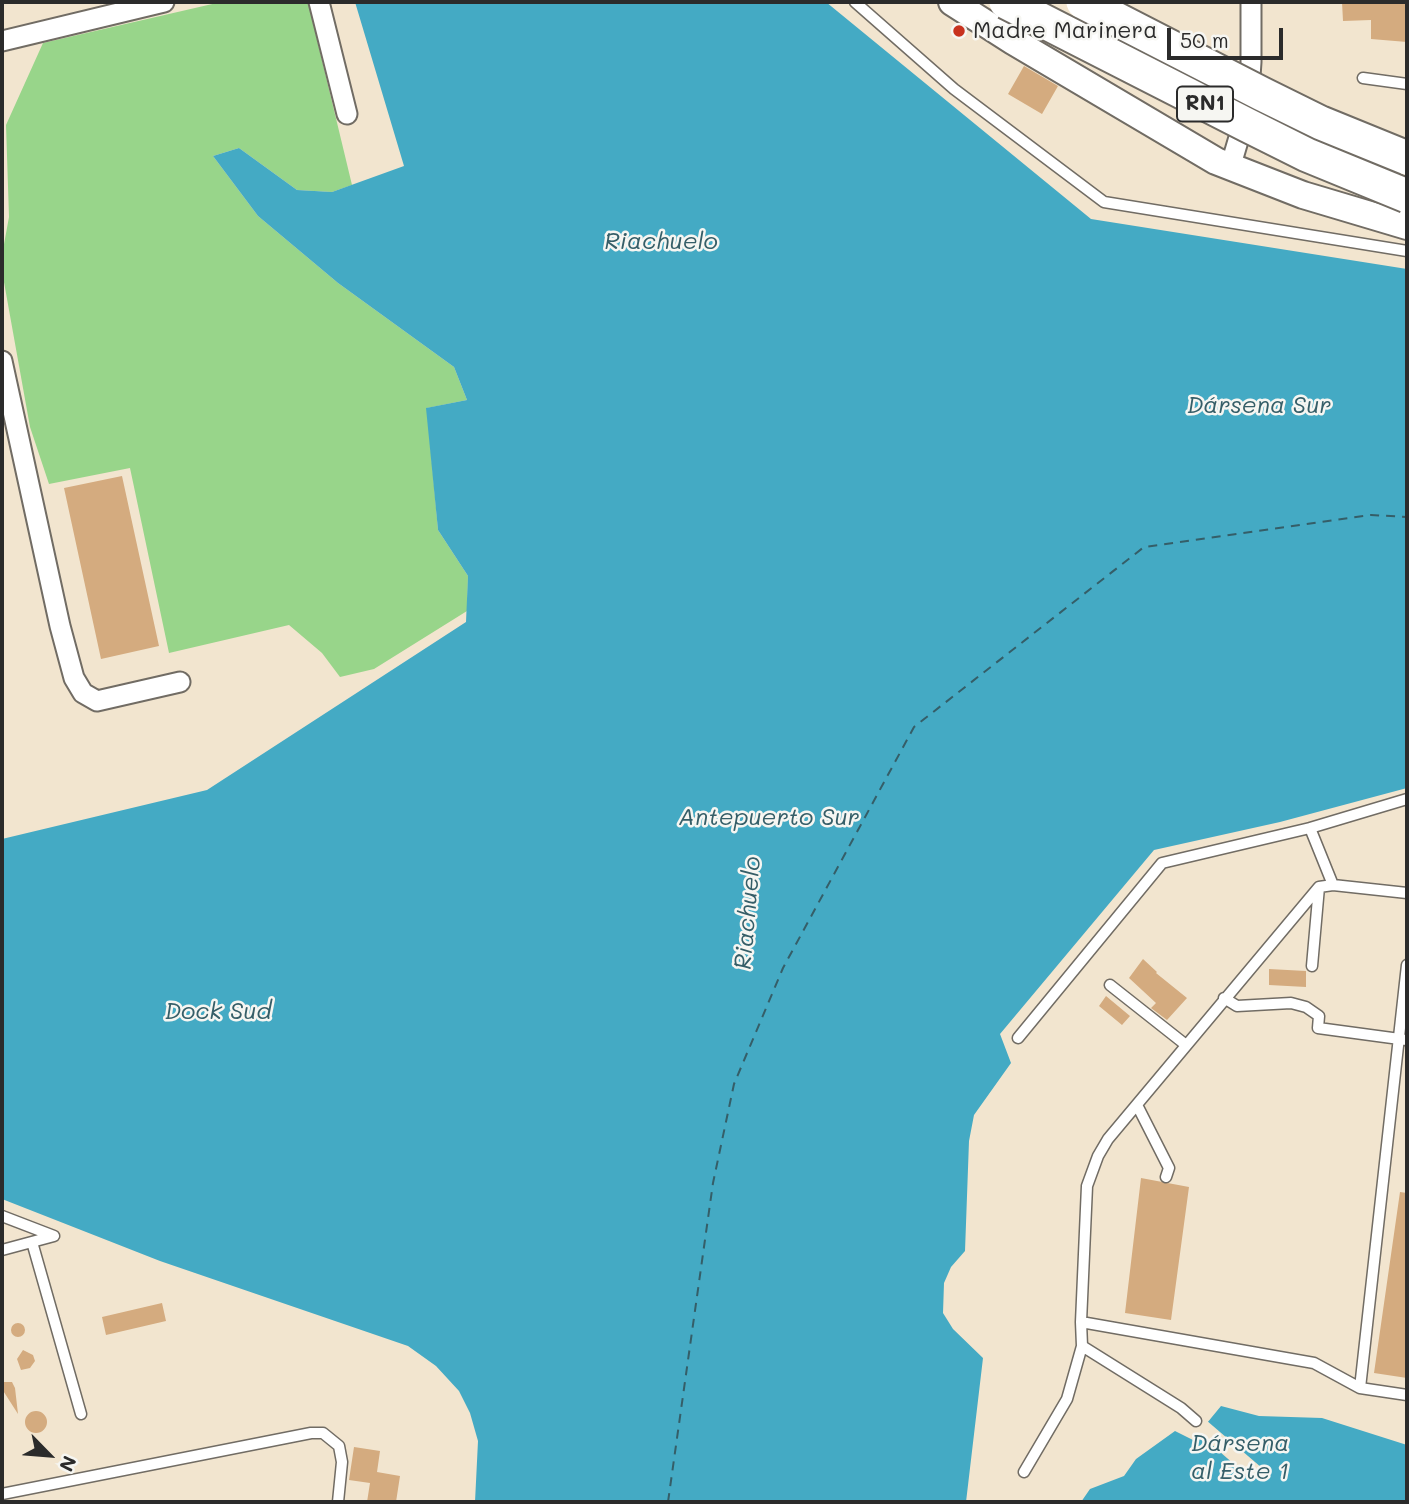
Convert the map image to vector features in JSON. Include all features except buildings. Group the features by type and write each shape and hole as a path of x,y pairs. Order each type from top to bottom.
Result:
{"highway":[{"name":"RN1","path":"1006,2 1307,155 1407,196"},
{"name":"RN1","path":"1083,2 1297,111 1407,158"}],"main road":[{"path":"952,2 1013,41 1230,168 1303,195 1407,226"},
{"path":"1021,2 1245,117 1407,184"}],"street":[{"path":"2,41 164,2"},
{"path":"319,2 347,114"},
{"path":"1013,41 1014,2"},
{"path":"1230,168 1245,117 1251,62 1251,2"},
{"path":"2,361 74,678 83,693 97,701 180,682"}],"lane":[{"path":"855,2 954,89 1104,202 1407,251"},
{"path":"1363,78 1407,84"},
{"path":"1018,1038 1162,863 1310,828 1407,799"},
{"path":"1310,828 1332,885"},
{"path":"1024,1472 1068,1399 1082,1346 1087,1186 1098,1156 1108,1139 1319,887 1332,885 1407,893"},
{"path":"1312,966 1319,887"},
{"path":"1360,1388 1403,1039 1407,965"},
{"path":"1110,985 1186,1045"},
{"path":"1224,998 1237,1006 1291,1003 1307,1007 1319,1016 1318,1028 1403,1039"},
{"path":"1136,1105 1169,1168 1166,1177"},
{"path":"2,1216 54,1236 2,1250"},
{"path":"32,1242 81,1414"},
{"path":"1081,1322 1314,1363 1360,1388 1407,1395"},
{"path":"1082,1346 1181,1408 1196,1421"},
{"path":"2,1494 311,1433 323,1433 339,1446 342,1462 338,1502"}],"green space":[{"path":"221,2 308,2 352,185 332,192 297,190 239,148 213,156 258,216 338,283 454,367 467,400 427,408 438,530 468,576 467,611 374,669 340,677 322,653 289,625 169,653 130,468 49,484 30,427 2,271 9,217 6,125 43,43"}],"water":[{"path":"355,2 826,2 1091,219 1407,269 1407,788 1280,822 1154,850 1000,1034 1011,1063 974,1115 969,1141 965,1251 951,1267 944,1283 943,1313 953,1329 983,1358 966,1502 475,1502 478,1441 470,1413 459,1391 436,1366 408,1346 160,1261 2,1199 2,839 207,790 466,622 468,576 438,530 426,408 467,400 454,367 338,283 258,216 213,156 239,148 297,190 332,192 404,166"},
{"name":"Dársena al Este 1","path":"1221,1406 1259,1416 1322,1418 1407,1445 1407,1502 1081,1502 1090,1489 1124,1476 1136,1459 1175,1431 1193,1440"}],"pier":[{"path":"1206,1420 1269,1474 1265,1479 1259,1475 1251,1479 1196,1431"}],"ferry route":[{"path":"668,1502 713,1183 734,1084 783,968 914,727 1144,547 1371,515 1407,517"}],"place":[{"name":"Madre Marinera","path":"959,31"}],"water label":[{"name":"Riachuelo","path":"661,242"},
{"name":"Dársena Sur","path":"1259,406"},
{"name":"Antepuerto Sur","path":"769,818"},
{"name":"Riachuelo","path":"748,913"},
{"name":"Dock Sud","path":"218,1012"}]}
